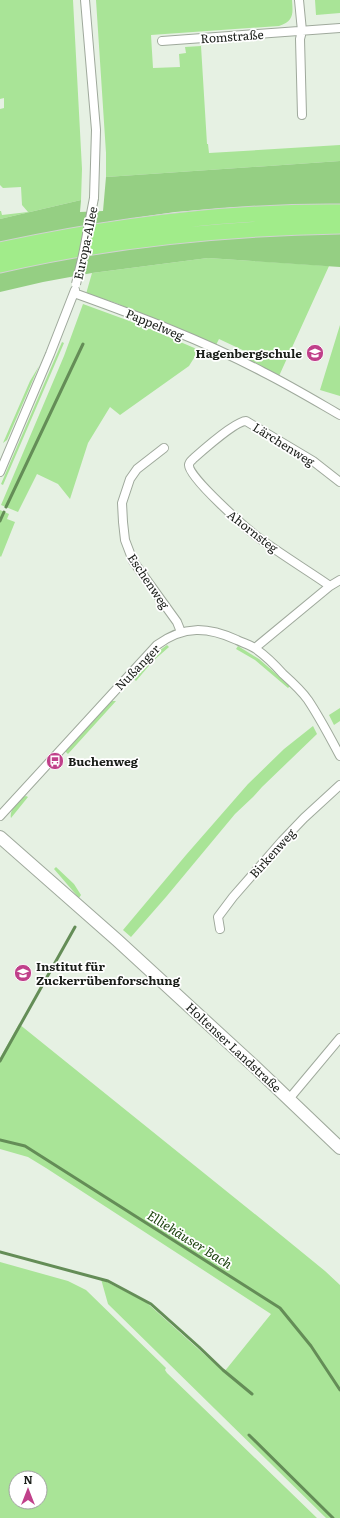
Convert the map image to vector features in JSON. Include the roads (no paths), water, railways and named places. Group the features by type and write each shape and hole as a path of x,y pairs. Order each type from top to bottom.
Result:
{"highway":[{"path":"0,250 111,229 182,220 272,213 340,212"},
{"path":"0,265 80,249 167,236 246,229 340,226"}],"street":[{"name":"Europa-Allee","path":"0,472 74,294 85,248 94,198 95,122 86,0"},
{"path":"300,0 302,31 300,39 302,115"},
{"name":"Romstraße","path":"162,41 340,28"},
{"name":"Pappelweg","path":"74,294 120,309 224,353 340,415"},
{"name":"Lärchenweg","path":"189,463 235,425 242,421 246,421 313,461 340,482"},
{"name":"Eschenweg","path":"164,448 137,469 130,479 122,503 123,522 125,540 133,561 177,622 181,632"},
{"name":"Ahornsteg","path":"189,463 191,472 220,504 259,538 337,583"},
{"path":"256,648 337,583"},
{"name":"Nußanger","path":"0,816 157,645 165,639 181,632 194,629 209,630 256,648 296,686 307,700 340,756"},
{"name":"Birkenweg","path":"220,929 218,916 233,897 282,841 304,818 340,785"},
{"name":"Holtenser Landstraße","path":"0,837 118,940 340,1148"},
{"path":"289,1099 340,1038"}],"waterway":[{"path":"6,507 83,344"},
{"path":"0,521 4,512"},
{"path":"0,1061 75,927"},
{"name":"Elliehäuser Bach","path":"0,1140 25,1146 280,1308 311,1346 340,1390"},
{"path":"0,1252 108,1281 151,1304 223,1370 252,1394"},
{"path":"249,1435 333,1518"}],"place":[{"name":"Hagenbergschule","path":"315,353"},
{"name":"Buchenweg","path":"55,761"},
{"name":"Institut für Zuckerrübenforschung","path":"23,973"}]}
